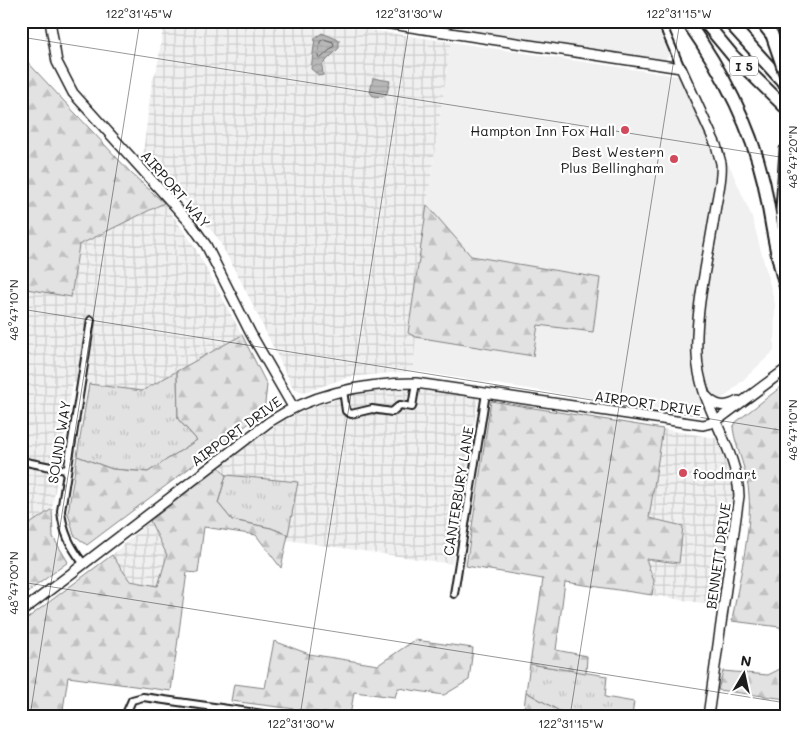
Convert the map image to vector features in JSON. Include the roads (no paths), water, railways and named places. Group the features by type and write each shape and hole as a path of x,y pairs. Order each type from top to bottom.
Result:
{"highway":[{"path":"686,21 727,84 753,144 764,184 774,242 786,288"},
{"name":"I 5","path":"704,21 734,56 786,108"},
{"name":"I 5","path":"728,21 786,85"},
{"path":"761,21 772,35 786,76"},
{"path":"737,32 786,76"},
{"path":"786,150 782,210 786,263"}],"main road":[{"name":"AIRPORT WAY","path":"50,21 57,62 73,93 192,224 206,244 251,334 293,407"},
{"path":"371,21 681,68"},
{"name":"BENNETT DRIVE","path":"681,68 716,145 721,168 696,338 698,375 701,390 725,442 736,473 740,506 708,716"},
{"path":"715,422 761,390 786,369"},
{"name":"AIRPORT DRIVE","path":"21,612 269,422 293,407 343,390 377,384 416,383 486,392 688,424 703,425 715,422"},
{"path":"701,390 714,403 726,406 761,390"},
{"path":"688,424 716,434 725,442"}],"street":[{"path":"661,21 681,68"},
{"name":"SOUND WAY","path":"83,563 73,550 63,526 61,511 91,320"},
{"path":"343,390 346,411 351,414 372,408 392,412 400,405 412,407 416,383"},
{"name":"CANTERBURY LANE","path":"454,594 486,392"},
{"path":"21,461 66,470"},
{"path":"126,716 132,700 143,697 277,716"}],"water":[{"path":"322,33 339,40 339,48 322,65 323,75 320,76 311,69 315,38"},
{"path":"373,78 390,81 387,93 383,97 373,96 370,92"}],"place":[{"name":"Hampton Inn Fox Hall","path":"625,130"},
{"name":"Best Western Plus Bellingham","path":"674,159"},
{"name":"foodmart","path":"683,473"}]}
